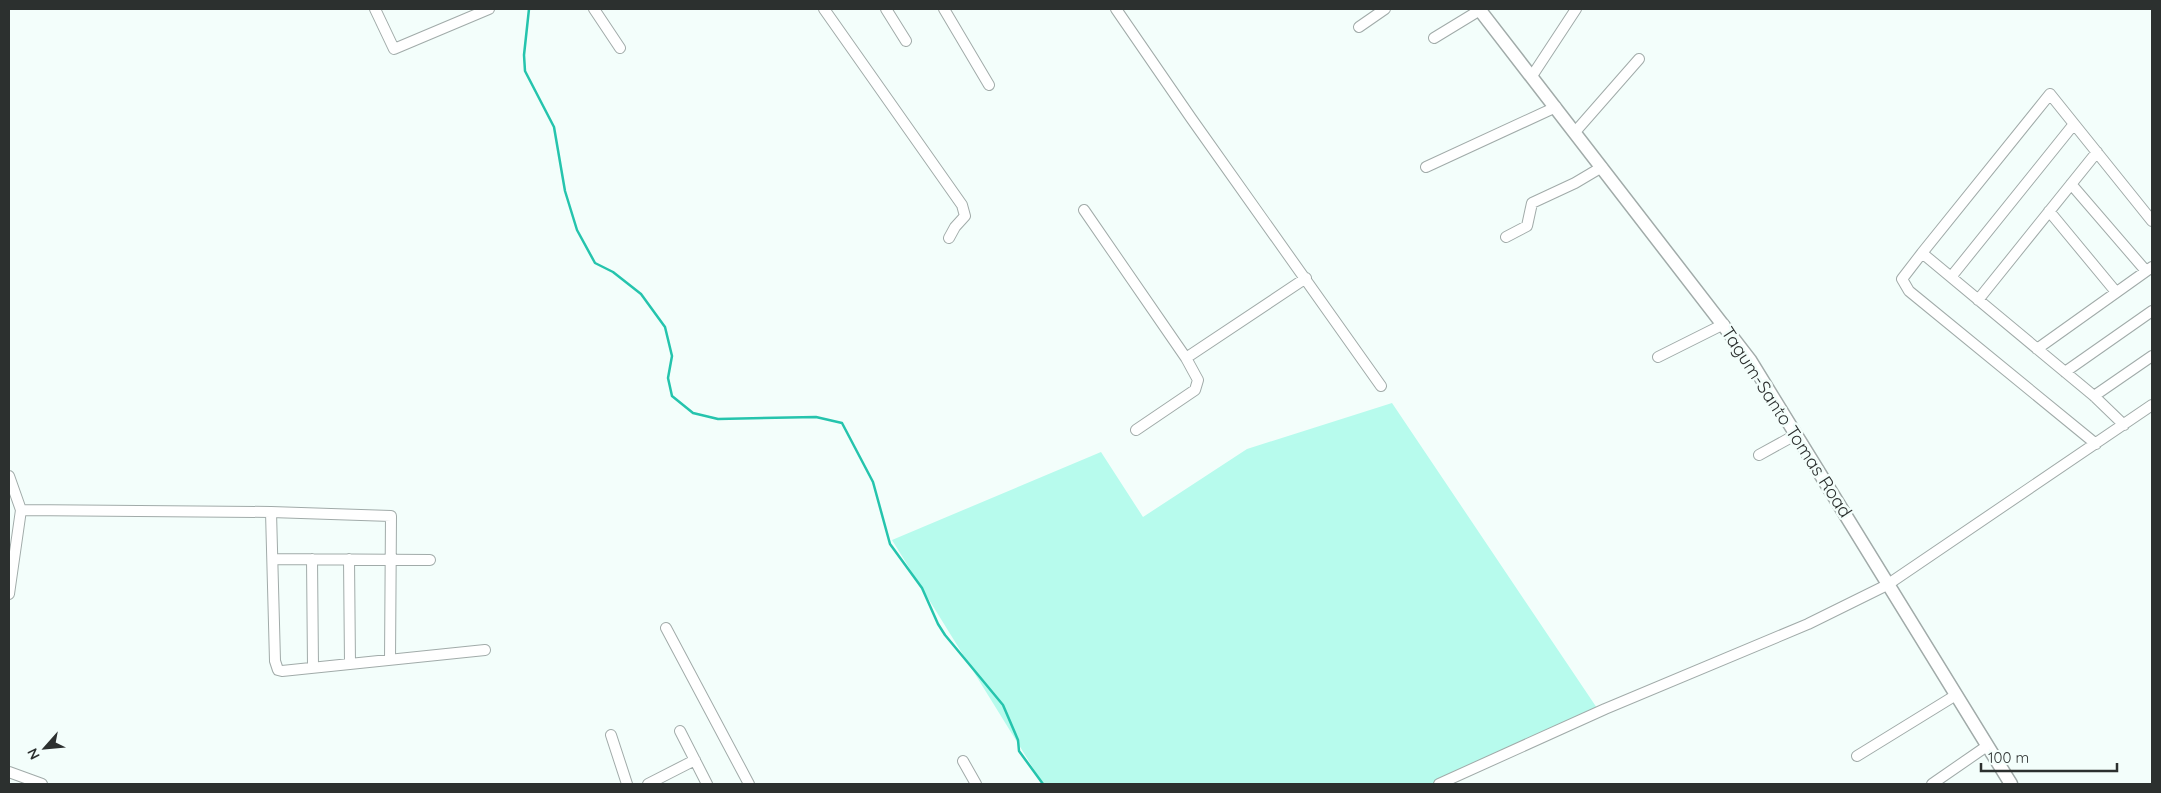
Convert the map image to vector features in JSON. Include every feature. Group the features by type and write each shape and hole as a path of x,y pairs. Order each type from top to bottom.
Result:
{"main road":[{"name":"Tagum-Santo Tomas Road","path":"1480,9 1724,324 1768,387 2011,784"}],"street":[{"path":"374,9 394,50 489,9"},
{"path":"594,9 620,48"},
{"path":"824,9 962,205 964,216 949,238"},
{"path":"886,9 906,40"},
{"path":"944,9 990,85"},
{"path":"1116,9 1381,386"},
{"path":"1359,27 1385,9"},
{"path":"1434,38 1480,9"},
{"path":"1532,76 1576,9"},
{"path":"1575,132 1640,59"},
{"path":"2096,444 1909,291 1902,279 2050,94 2152,221"},
{"path":"1426,167 1556,107"},
{"path":"1950,277 2074,124"},
{"path":"1978,300 2097,152"},
{"path":"1506,236 1526,226 1532,203 1575,183 1602,167"},
{"path":"2037,349 2149,269 2071,184"},
{"path":"1084,210 1186,358 1198,380 1196,390 1136,430"},
{"path":"2049,211 2116,292"},
{"path":"1922,253 2094,396 2124,424"},
{"path":"1186,358 1306,278"},
{"path":"2065,372 2152,311"},
{"path":"1658,358 1724,324"},
{"path":"2094,396 2152,356"},
{"path":"1439,784 1605,709 1808,624 1888,585 2152,405"},
{"path":"1759,456 1797,434"},
{"path":"9,476 21,510 9,594"},
{"path":"21,510 271,512 391,516 390,660"},
{"path":"271,512 276,666 282,671 485,650"},
{"path":"274,559 391,558 430,560"},
{"path":"312,559 313,667"},
{"path":"349,559 350,664"},
{"path":"666,628 749,784"},
{"path":"1857,756 1956,695"},
{"path":"680,731 707,784"},
{"path":"611,735 627,784"},
{"path":"1932,784 1987,746"},
{"path":"648,784 695,760"},
{"path":"963,761 976,784"},
{"path":"9,772 42,784"}],"green space":[{"path":"1392,403 1601,714 1447,784 1043,784 892,540 1101,452 1143,517 1247,449"}],"waterway":[{"path":"529,9 524,55 525,71 554,127 565,191 577,230 595,263 613,272 641,294 665,327 672,356 668,378 672,396 693,413 718,419 816,417 842,423 873,482 890,544 922,588 945,635 1003,705 1018,740 1019,751 1043,784"}]}
